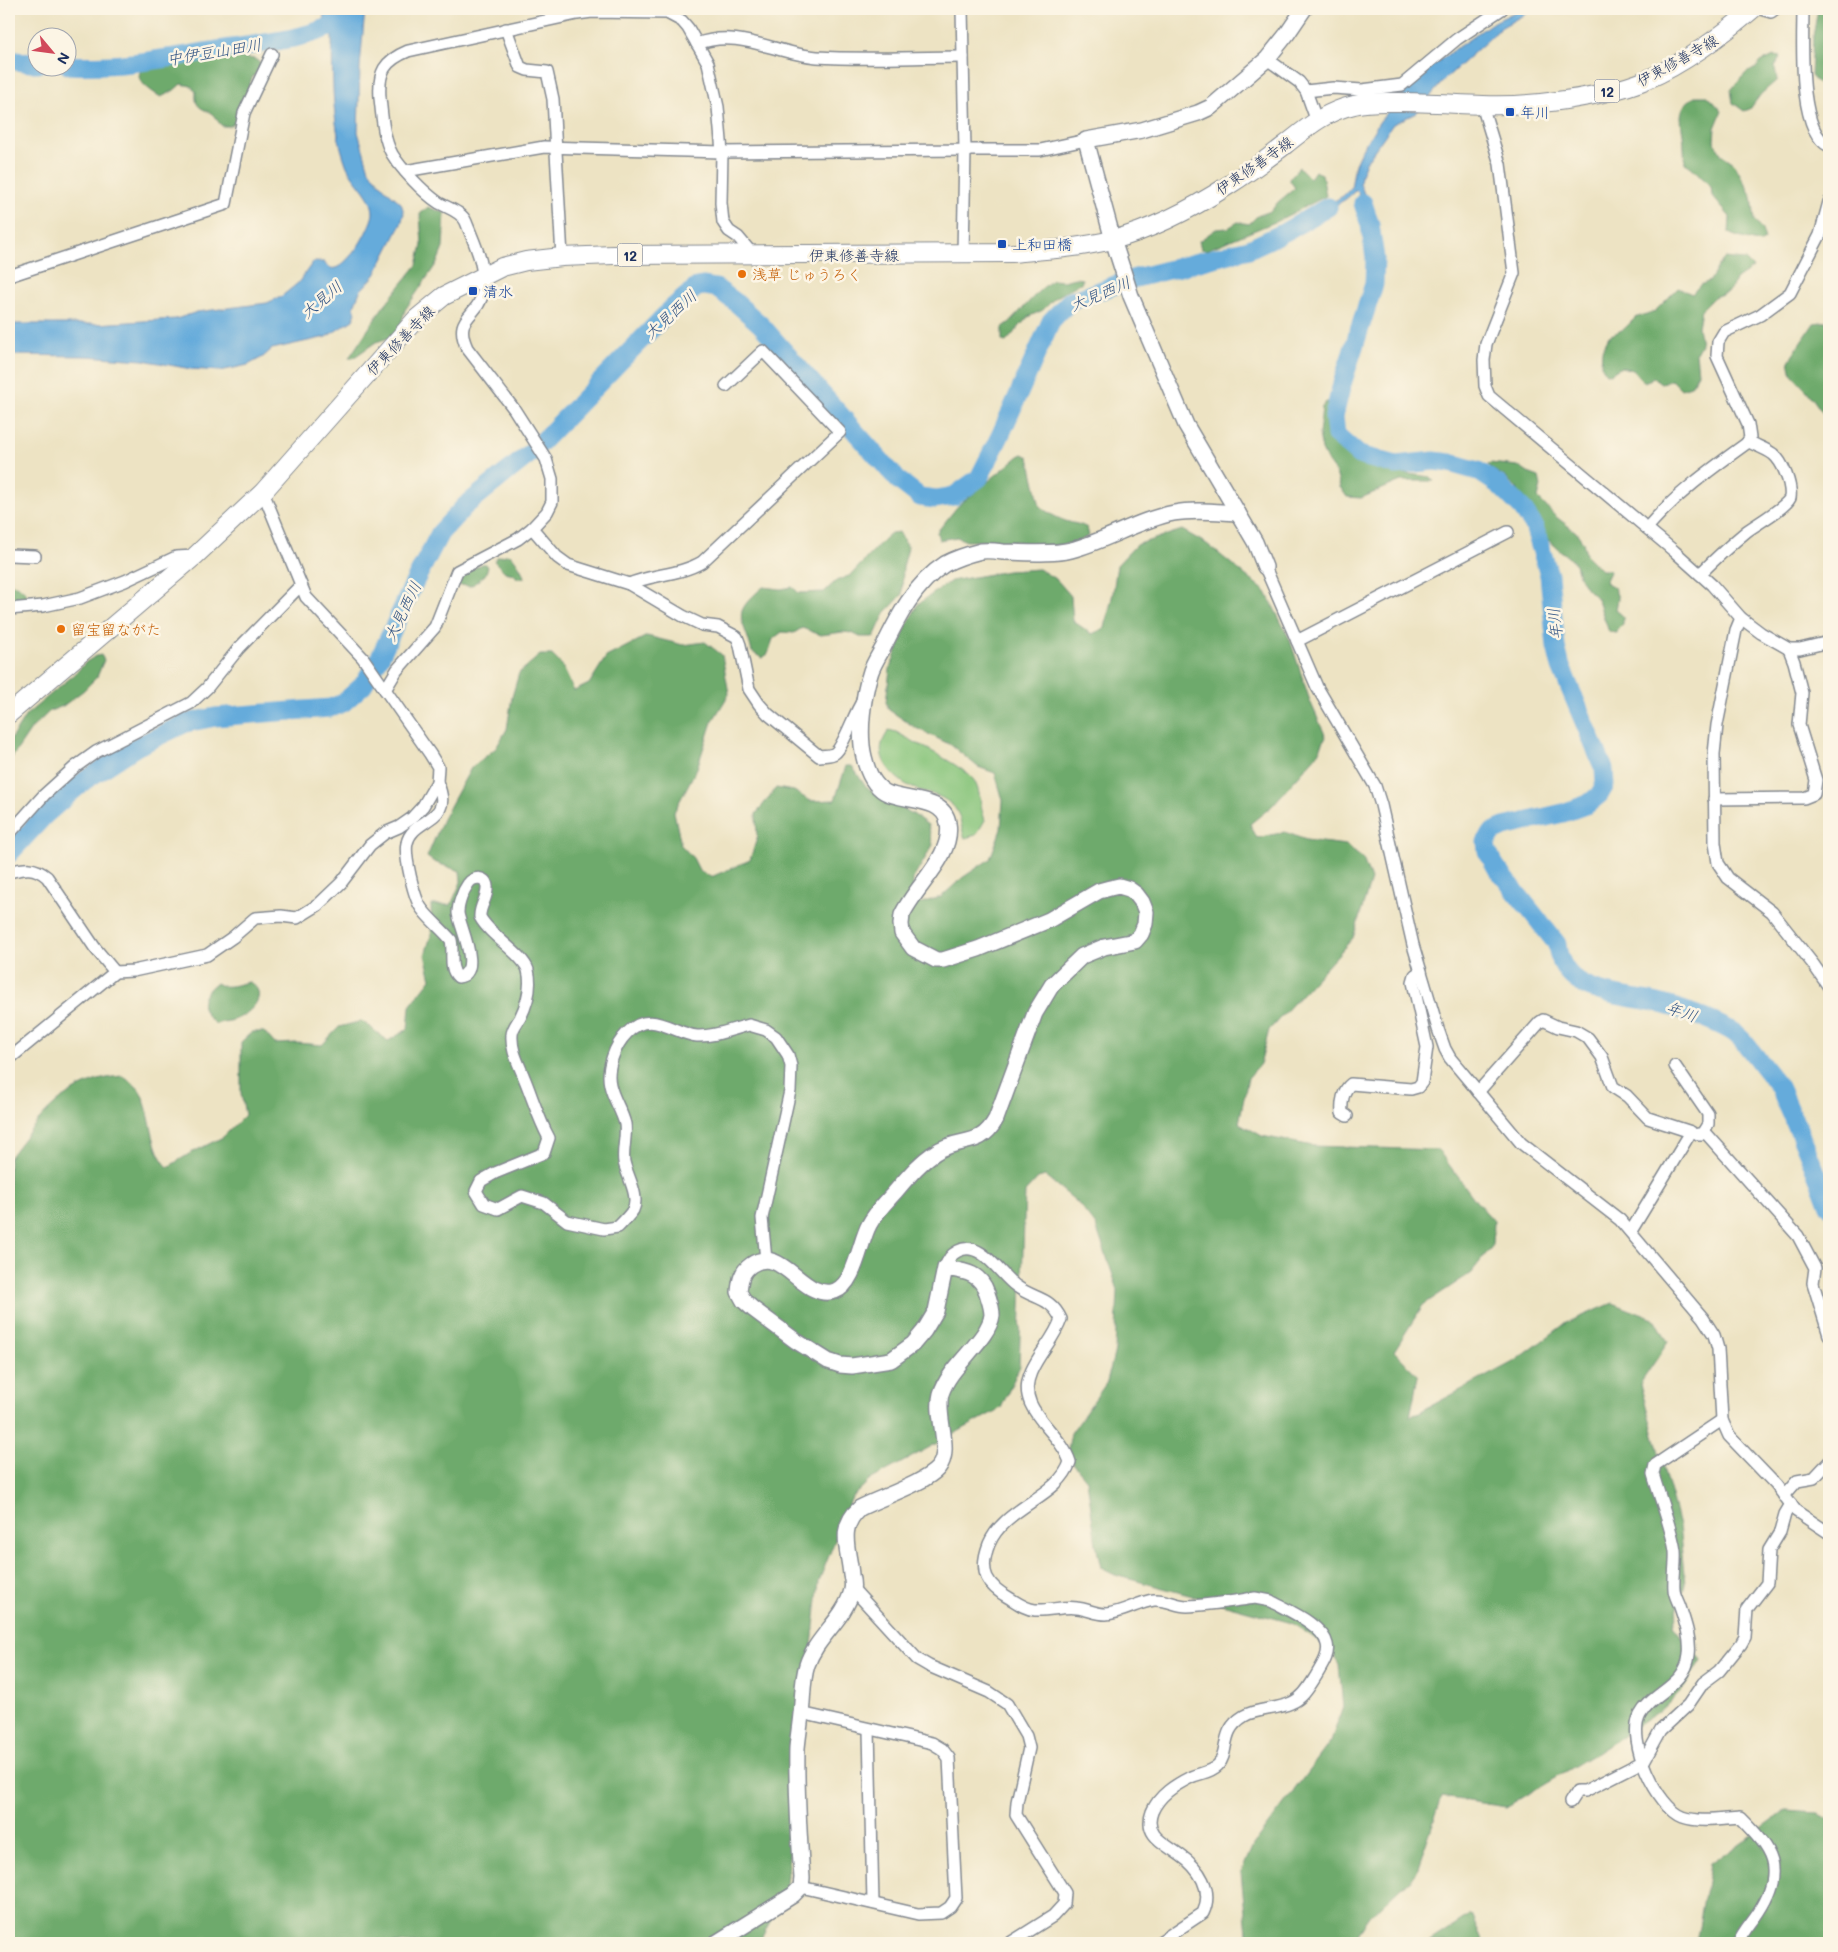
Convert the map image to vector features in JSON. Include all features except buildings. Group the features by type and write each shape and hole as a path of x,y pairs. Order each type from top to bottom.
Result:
{"main road":[{"name":"伊東修善寺線","path":"9,714 195,556 263,492 416,319 444,296 502,267 526,261 562,257 613,255 754,256 1012,253 1066,249 1113,240 1165,220 1215,193 1283,146 1316,119 1354,104 1439,102 1482,105 1523,104 1623,88 1648,79 1683,59 1728,31 1753,9"}],"street":[{"path":"962,9 965,150 963,254"},
{"path":"405,171 492,154 544,147 722,152 1040,150 1142,130 1211,107 1230,93 1268,59 1288,34 1304,9"},
{"path":"1306,91 1333,88 1362,90 1402,85 1457,39 1502,9"},
{"path":"1761,9 1771,12 1775,9"},
{"path":"1803,9 1806,100 1812,125 1818,138 1829,146"},
{"path":"383,687 435,627 457,571 507,546 532,528 547,512 552,502 552,479 546,459 530,432 467,348 462,337 462,328 480,301 483,292 484,266 465,218 430,196 405,171 392,153 382,118 380,74 387,64 397,56 408,51 592,12 667,13 682,21 708,63 718,107 722,152 720,203 723,222 729,231 738,237 754,256"},
{"path":"506,29 520,67 527,70 547,72 549,76 553,99 562,257"},
{"path":"697,44 713,40 737,38 794,54 818,57 963,57"},
{"path":"9,276 226,204 244,113 272,54"},
{"path":"1268,59 1299,82 1306,91 1316,119"},
{"path":"1482,105 1500,164 1514,273 1486,344 1484,360 1485,386 1489,396 1700,574 1741,618 1761,633 1789,649 1800,649 1829,642"},
{"path":"1086,140 1113,240 1131,296 1186,425 1255,542 1321,695 1374,786 1381,805 1394,868 1421,971 1445,1049 1478,1092 1522,1143 1611,1212 1631,1231 1703,1318 1714,1335 1719,1356 1722,1420 1733,1442 1763,1471 1809,1521 1829,1533"},
{"path":"1647,528 1661,512 1698,478 1748,441 1750,433 1748,424 1717,356 1718,342 1724,332 1760,315 1790,293 1820,235 1829,202"},
{"path":"629,584 638,580 693,568 702,562 840,432 763,351 726,386"},
{"path":"1700,574 1721,553 1785,504 1790,498 1786,476 1779,461 1774,455 1748,441"},
{"path":"9,1060 114,972 133,971 206,955 233,937 255,918 281,916 297,918 307,913 330,896 370,845 412,818 423,806 437,782 438,768 430,754 363,658 306,597 263,492"},
{"path":"1158,1943 1203,1913 1207,1895 1204,1880 1194,1868 1182,1855 1163,1845 1154,1833 1151,1816 1154,1807 1168,1790 1217,1766 1221,1761 1224,1742 1228,1732 1236,1721 1251,1713 1280,1707 1299,1699 1307,1691 1323,1664 1327,1653 1327,1644 1316,1628 1271,1601 1264,1599 1255,1598 1184,1606 1166,1601 1152,1600 1108,1614 1077,1608 1038,1610 1023,1606 1001,1594 988,1582 985,1575 986,1554 995,1532 1006,1520 1062,1478 1070,1462 1067,1453 1034,1411 1028,1398 1027,1386 1031,1372 1058,1328 1061,1318 1056,1308 1050,1302 1025,1293 987,1258 973,1249 962,1249 955,1252 947,1260 936,1310 924,1331 913,1344 891,1360 852,1366 840,1365 828,1360 796,1341 744,1301 739,1292 743,1273 754,1263 766,1260 778,1264 821,1292 836,1291 841,1287 852,1272 869,1224 911,1175 936,1152 947,1146 976,1140 990,1130 996,1119 1035,1013 1052,985 1082,956 1104,947 1135,941 1146,924 1146,912 1142,902 1129,889 1119,886 1099,892 1049,920 952,958 936,960 913,948 902,933 902,915 946,848 949,834 948,821 941,810 930,803 898,798 884,791 870,776 864,756 862,739 864,700 871,671 898,618 915,592 946,564 965,556 983,551 1030,552 1070,550 1175,513 1238,513"},
{"path":"532,528 557,557 568,565 629,584 682,616 702,625 718,627 737,637 749,689 759,704 768,714 819,756 838,752 856,711 864,700"},
{"path":"1297,641 1508,532"},
{"path":"9,555 35,556"},
{"path":"9,609 43,606 80,598 125,581 176,557 195,556"},
{"path":"9,834 44,795 75,766 96,752 191,702 206,688 239,648 300,585"},
{"path":"1741,618 1736,630 1717,725 1714,754 1715,843 1718,863 1728,878 1772,912 1829,987"},
{"path":"1714,799 1804,798 1814,794 1816,780 1799,725 1802,693 1789,649"},
{"path":"437,782 443,800 439,809 434,817 410,835 407,842 407,859 416,895 422,910 450,940 453,970 458,977 466,972 469,951 467,937 459,916 460,902 467,884 471,880 481,878 488,884 487,892 481,904 480,917 487,929 523,961 528,968 528,996 525,1008 512,1033 515,1056 540,1122 549,1138 544,1153 495,1173 481,1181 476,1192 484,1204 498,1209 522,1196 544,1203 566,1221 604,1228 618,1227 633,1209 634,1198 624,1161 625,1124 610,1084 610,1067 615,1050 627,1032 643,1022 665,1024 686,1034 696,1036 749,1025 756,1026 766,1030 781,1044 788,1055 791,1073 790,1091 762,1218 766,1260"},
{"path":"9,872 32,868 39,870 47,877 95,948 114,972"},
{"path":"1347,1116 1342,1113 1341,1106 1345,1091 1350,1084 1411,1089 1418,1087 1422,1082 1428,1047 1413,982 1415,975 1421,971"},
{"path":"1478,1092 1543,1020 1558,1027 1576,1031 1588,1038 1602,1057 1613,1087 1627,1096 1646,1116 1654,1121 1699,1134 1704,1131 1708,1124 1708,1114 1675,1066"},
{"path":"1704,1131 1798,1236 1815,1268 1813,1283 1829,1335"},
{"path":"1631,1231 1691,1132"},
{"path":"716,1943 793,1895 801,1887 797,1747 804,1678 807,1663 817,1643 832,1627 852,1589 850,1561 846,1542 849,1520 860,1508 927,1477 939,1467 945,1445 939,1403 942,1391 949,1377 985,1331 992,1316 991,1306 982,1281 970,1272 945,1268"},
{"path":"1722,1420 1655,1465 1653,1474 1674,1548 1676,1563 1674,1589 1686,1626 1690,1652 1684,1673 1640,1716 1637,1726 1637,1743 1642,1763 1649,1778 1674,1812 1694,1820 1740,1818 1753,1831 1768,1852 1774,1868 1771,1890 1738,1943"},
{"path":"1570,1802 1577,1791 1585,1791 1642,1763 1661,1730 1688,1704 1703,1683 1719,1670 1741,1644 1745,1637 1747,1609 1767,1583 1769,1550 1780,1532 1788,1500 1797,1481 1814,1478 1829,1462"},
{"path":"852,1589 917,1659 928,1666 989,1692 1007,1704 1026,1736 1029,1748 1016,1802 1016,1816 1064,1893 1064,1904 1053,1916 1010,1943"},
{"path":"801,1714 932,1743 942,1749 949,1758 956,1898 950,1907 942,1913 930,1915 918,1914 873,1902 801,1887"},
{"path":"869,1730 873,1902"}],"green space":[{"path":"1818,9 1829,9 1829,90 1822,88 1811,76 1813,37"},
{"path":"1774,56 1780,57 1775,67 1777,80 1761,94 1750,109 1744,111 1733,103 1731,90 1746,73 1756,68 1761,62"},
{"path":"240,57 255,59 260,63 260,68 252,78 236,122 230,126 222,126 211,113 197,104 196,92 191,86 181,84 173,91 161,97 144,85 139,76 142,68 151,64 159,65 194,59 201,61"},
{"path":"1697,96 1708,96 1722,111 1715,128 1714,141 1721,154 1734,163 1752,197 1755,221 1762,230 1765,240 1759,243 1729,233 1730,217 1712,196 1711,186 1685,163 1681,116 1686,103"},
{"path":"1299,167 1310,178 1315,171 1322,174 1326,196 1275,222 1206,250 1201,249 1199,241 1216,229 1228,228 1238,222 1249,224 1257,216 1271,211 1278,202 1295,188 1289,179"},
{"path":"428,207 445,213 443,248 437,263 405,310 400,328 389,338 376,342 353,358 349,358 383,307 417,265 422,245 420,214"},
{"path":"1725,258 1745,260 1753,268 1737,279 1728,292 1714,297 1701,310 1698,327 1701,344 1696,353 1698,373 1691,386 1681,389 1672,380 1661,383 1654,378 1644,382 1633,370 1621,367 1610,374 1606,373 1601,365 1602,350 1609,336 1624,329 1635,318 1655,311 1678,288 1692,294 1700,285 1710,281"},
{"path":"1075,278 1082,279 1082,282 1055,298 1043,310 1028,317 1006,342 1002,341 1002,328 1039,291 1052,280 1063,281"},
{"path":"1829,321 1829,422 1808,392 1792,375 1789,361 1814,323"},
{"path":"1326,402 1331,402 1329,414 1332,437 1343,453 1356,461 1401,473 1430,477 1434,481 1401,481 1361,498 1347,497 1340,487 1336,473 1322,450 1319,434 1322,407"},
{"path":"1023,454 1029,457 1040,507 1061,519 1087,528 1089,536 1076,543 1049,546 1012,541 966,541 957,537 939,540 937,532 957,507"},
{"path":"1490,463 1518,466 1528,473 1539,477 1541,486 1538,498 1555,516 1576,532 1583,542 1586,555 1601,570 1609,570 1610,572 1605,582 1614,587 1618,598 1616,610 1623,616 1623,624 1617,633 1609,632 1597,598 1587,589 1579,576 1576,564 1547,539 1531,510 1521,499 1517,488 1504,476 1493,470 1488,465"},
{"path":"1182,530 1207,544 1266,592 1290,640 1310,701 1326,737 1317,755 1271,807 1250,824 1257,838 1285,832 1306,840 1346,845 1363,859 1371,880 1353,938 1269,1030 1260,1064 1248,1078 1239,1123 1262,1136 1313,1146 1438,1150 1476,1201 1494,1221 1493,1245 1471,1273 1423,1305 1394,1351 1418,1376 1410,1417 1517,1360 1566,1323 1613,1303 1656,1320 1668,1342 1640,1384 1679,1525 1685,1583 1673,1626 1701,1660 1684,1688 1657,1713 1596,1753 1506,1807 1442,1797 1416,1873 1370,1916 1352,1943 1248,1943 1241,1873 1253,1845 1331,1741 1343,1707 1339,1665 1328,1647 1292,1623 1115,1575 1101,1568 1087,1480 1073,1463 1068,1449 1071,1433 1107,1382 1115,1350 1118,1290 1096,1226 1077,1202 1045,1176 1038,1178 1025,1192 1019,1368 1001,1408 870,1480 852,1497 819,1581 785,1893 761,1939 756,1943 9,1943 9,1158 32,1128 70,1092 86,1084 123,1076 140,1091 158,1151 168,1167 223,1137 245,1115 241,1093 241,1042 252,1032 264,1032 275,1044 322,1045 339,1027 362,1021 388,1041 408,1029 410,1006 431,979 425,955 432,932 431,905 451,905 461,882 460,871 434,862 427,857 443,819 471,768 496,748 507,729 512,697 519,673 540,655 552,655 562,665 574,691 589,684 606,657 647,636 683,645 705,642 722,655 729,694 712,722 697,768 674,812 681,845 693,858 699,870 711,877 750,860 757,838 756,814 776,788 794,791 810,801 835,800 846,766 852,766 864,784 875,794 913,814 928,825 933,845 913,879 913,896 921,903 941,897 962,878 990,859 1001,829 1003,800 995,773 978,767 951,745 916,728 889,710 886,702 890,669 907,625 918,604 951,581 1008,571 1039,569 1057,580 1071,596 1073,621 1092,634 1105,628 1117,565 1136,545"},
{"path":"899,532 908,548 903,567 902,595 885,613 874,637 860,637 852,633 843,632 821,635 802,628 794,633 782,632 773,639 768,654 762,658 752,652 741,616 746,604 763,587 781,589 792,587 799,593 824,592 836,581 851,575 891,533"},
{"path":"510,554 521,569 524,578 517,578 514,574 505,572 494,561 497,557"},
{"path":"482,564 486,564 488,567 485,575 471,586 458,585 463,574"},
{"path":"9,584 24,590 27,595 19,602 9,602"},
{"path":"101,655 104,660 97,677 63,706 50,711 32,728 9,762 9,742 26,715 75,674 86,662"},
{"path":"889,730 939,756 962,770 975,782 985,820 976,835 965,838 955,808 938,796 907,785 895,776 885,764 881,751"},
{"path":"249,982 258,992 253,1008 231,1021 216,1024 210,1019 202,1004 203,998 210,988 216,983 228,986"},
{"path":"1785,1811 1820,1813 1829,1820 1829,1943 1696,1943 1710,1865"},
{"path":"1471,1915 1483,1943 1428,1943"}],"water":[{"name":"大見川","path":"324,9 365,9 360,67 358,132 369,170 385,189 401,203 404,213 401,224 375,275 360,291 354,306 356,313 353,320 326,337 272,349 263,357 248,365 220,371 191,369 143,360 86,356 9,355 9,324 96,324 176,319 197,312 267,303 282,296 298,283 313,262 324,262 331,268 335,268 343,264 350,257 365,234 373,213 370,200 349,170 341,149 335,117 332,37 323,13"},
{"path":"1521,9 1534,9 1502,27 1445,79 1416,113 1393,124 1366,162 1360,183 1370,210 1372,226 1367,227 1356,190 1346,199 1308,221 1306,217 1343,196 1351,188 1355,164 1363,147 1380,121 1409,87 1433,65 1492,23"}],"waterway":[{"name":"中伊豆山田川","path":"78,66 143,62 287,39 320,30 350,16"},
{"name":"中伊豆山田川","path":"9,60 28,63"},
{"name":"年川","path":"1363,203 1370,225 1375,258 1374,284 1342,384 1334,416 1336,435 1359,455 1396,465 1434,461 1450,463 1478,471 1499,485 1522,508 1534,526 1549,575 1556,647 1561,667 1604,769 1605,785 1599,795 1588,804 1563,813 1504,827 1493,832 1486,842 1487,851 1496,867 1557,944 1561,962 1570,975 1582,984 1613,995 1662,1004 1688,1012 1734,1032 1741,1039 1779,1087 1829,1206"},
{"name":"大見西川","path":"9,854 45,815 84,781 136,747 186,723 215,717 330,708 343,703 363,685 380,657 415,581 440,533 465,506 532,452 671,309 697,287 716,288 734,301 761,325 898,480 920,497 936,499 954,496 979,478 1000,436 1051,321 1069,302 1132,279 1249,249 1285,232 1328,207"}],"place":[{"name":"年川","path":"1510,112"},
{"name":"上和田橋","path":"1002,244"},
{"name":"浅草 じゅうろく","path":"742,274"},
{"name":"清水","path":"473,291"},
{"name":"留宝留ながた","path":"61,629"}]}
